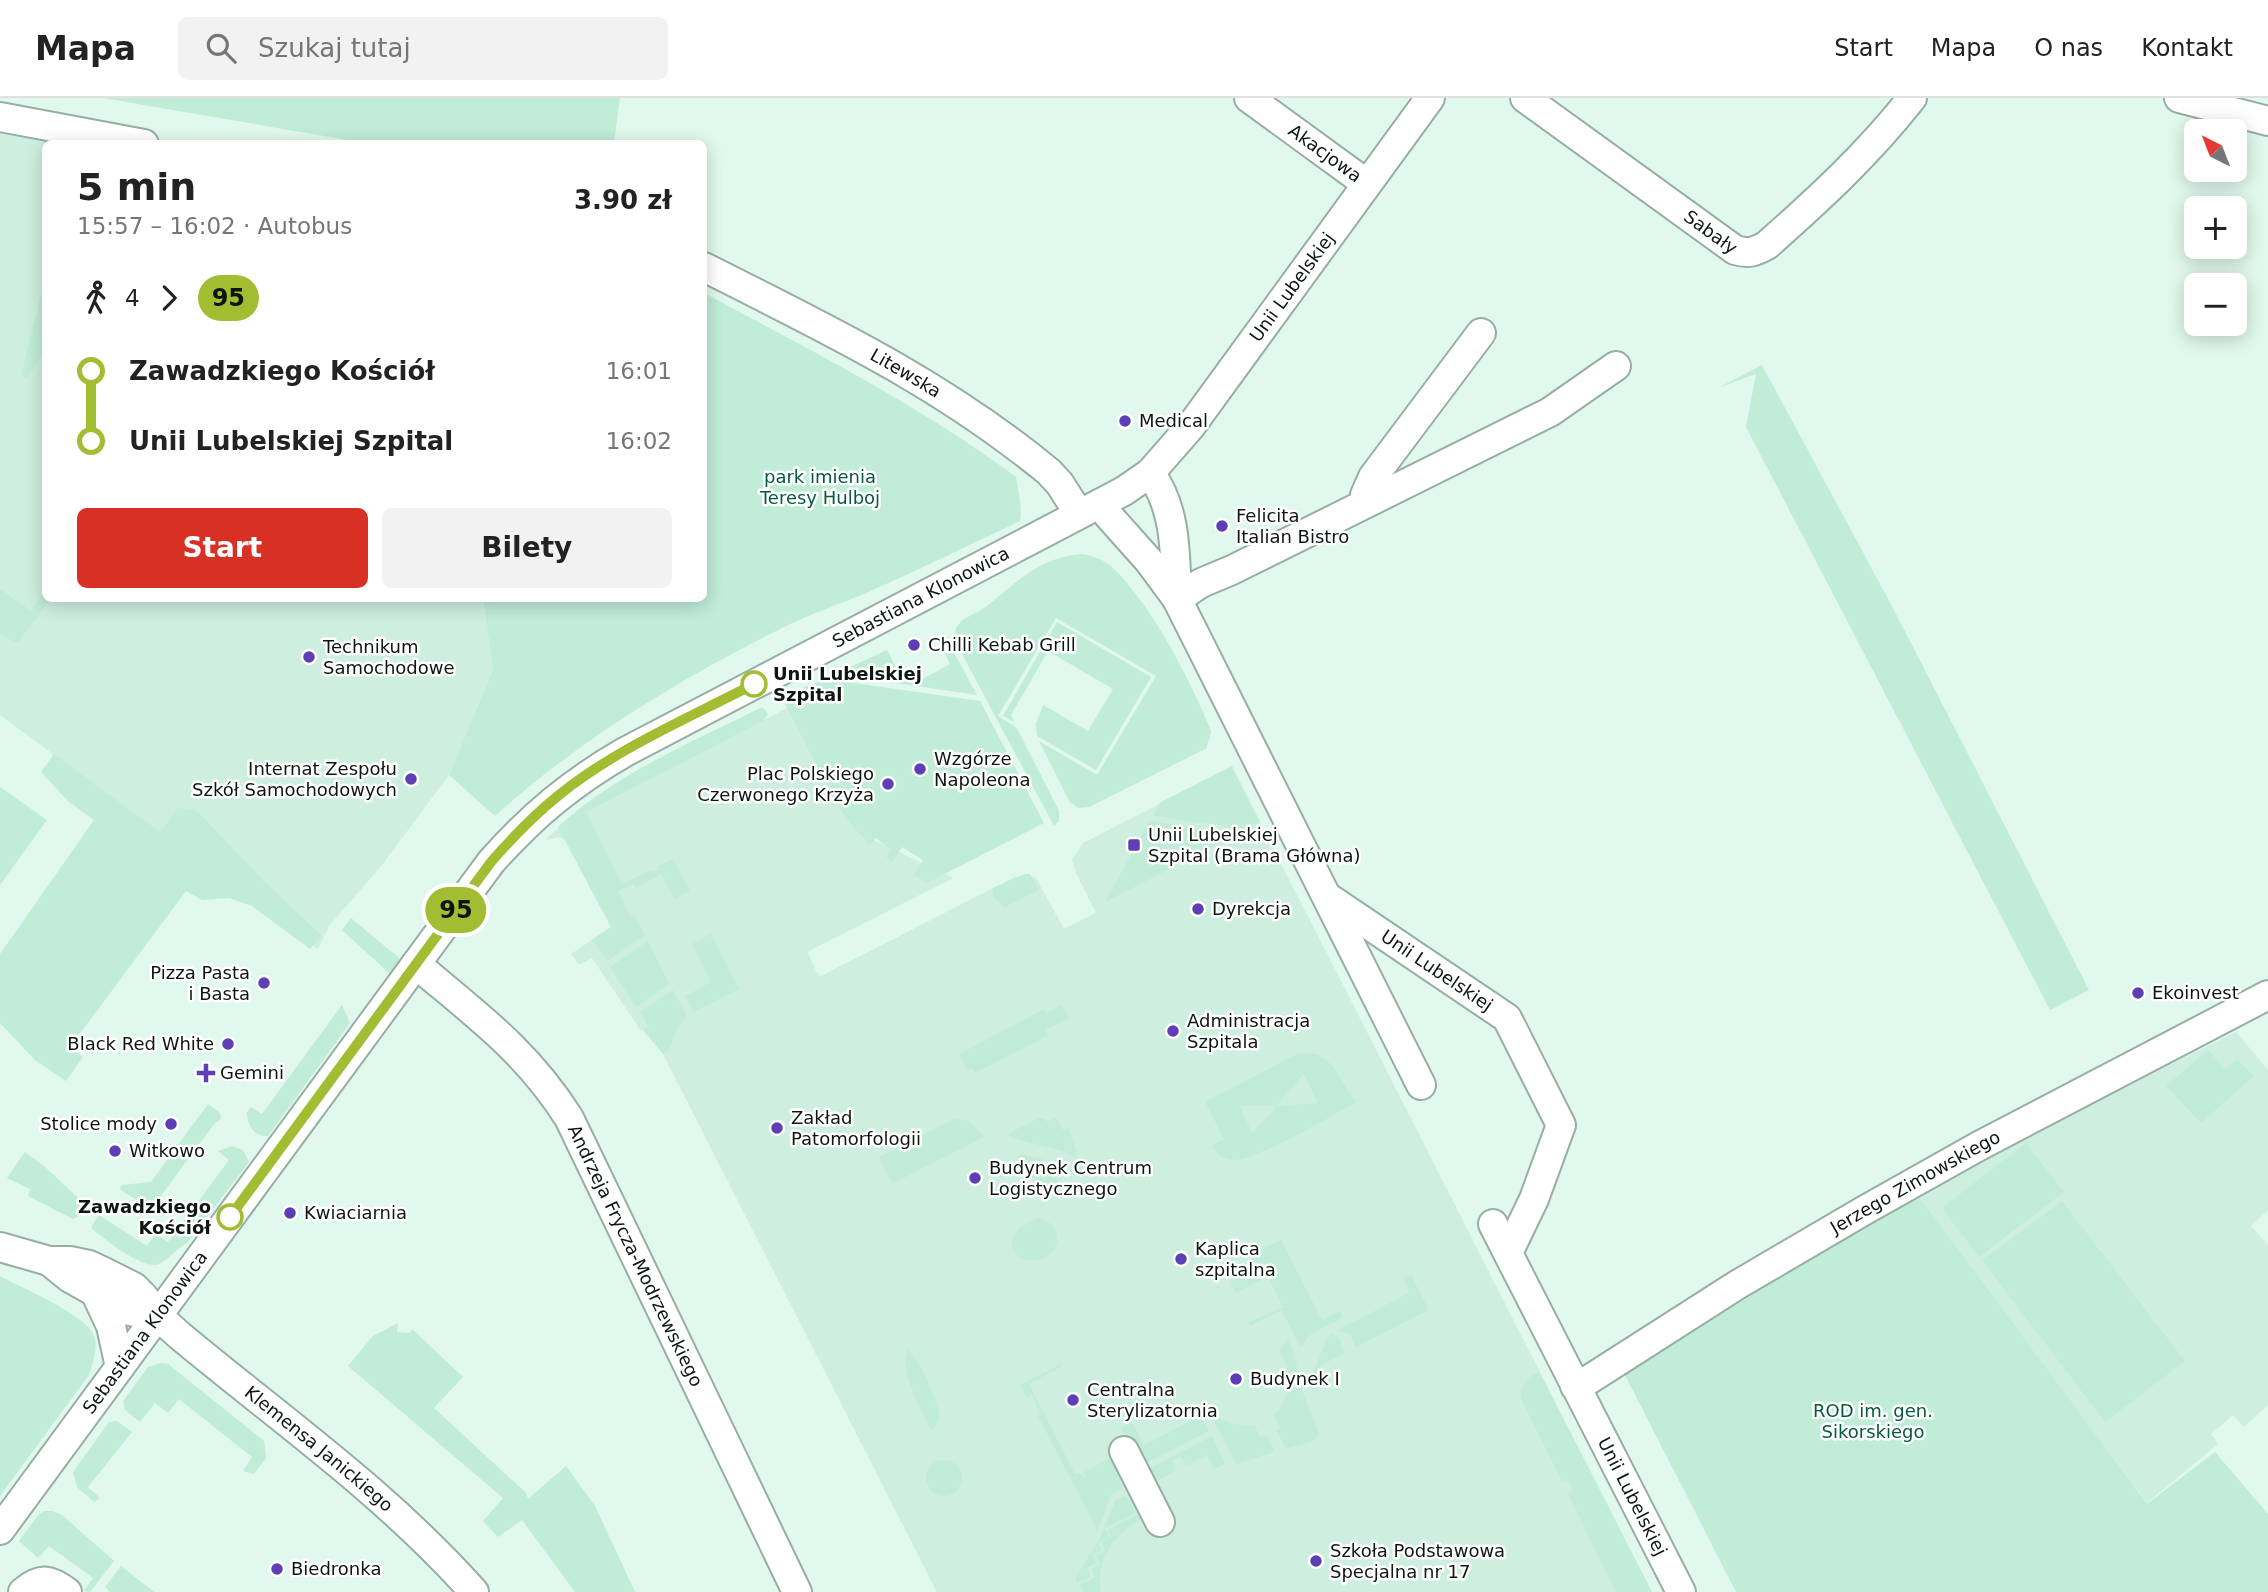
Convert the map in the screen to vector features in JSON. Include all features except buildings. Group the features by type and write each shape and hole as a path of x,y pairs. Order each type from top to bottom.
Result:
{"street":[{"name":"Akacjowa","path":"1249,98 1367,184"},
{"name":"Unii Lubelskiej","path":"1090,509 1150,473 1191,426 1430,98"},
{"name":"Sabały","path":"1525,98 1735,250 1745,253 1767,246 1837,183 1876,143 1912,98"},
{"path":"2179,98 2268,121"},
{"path":"0,117 123,140"},
{"name":"Litewska","path":"707,269 886,360 973,414 1049,472 1090,509"},
{"path":"1366,503 1365,495 1373,477 1482,334"},
{"path":"1177,598 1201,583 1550,412 1616,366"},
{"name":"Unii Lubelskiej","path":"1150,473 1160,487 1169,508 1177,598"},
{"name":"Unii Lubelskiej","path":"1090,509 1108,515 1149,561 1177,598 1421,1085"},
{"name":"Sebastiana Klonowica","path":"0,1530 491,862 540,811 580,779 684,720 1090,509"},
{"name":"Unii Lubelskiej","path":"1326,896 1507,1018 1561,1125 1534,1199 1508,1254"},
{"name":"Andrzeja Frycza-Modrzewskiego","path":"416,964 511,1044 542,1078 569,1118 797,1592"},
{"name":"Jerzego Zimowskiego","path":"1575,1386 1738,1285 1933,1172 2268,995"},
{"name":"Unii Lubelskiej","path":"1493,1224 1680,1592"},
{"path":"0,1247 49,1261 69,1261 106,1273 134,1287 158,1316"},
{"path":"49,1261 70,1279 129,1311 158,1316"},
{"path":"96,1294 111,1326 120,1367"},
{"name":"Klemensa Janickiego","path":"158,1316 389,1505 474,1592"},
{"path":"1124,1451 1160,1522"},
{"path":"23,1592 33,1584 44,1581 54,1583 67,1592"}],"shaded area":[{"path":"0,134 42,141 42,602 483,602 493,669 449,775 382,865 329,926 318,949 0,715"},
{"path":"801,701 868,837 953,878 807,952 819,977 1015,877 1028,875 1036,878 1064,929 1096,913 1072,859 1083,843 1232,767 1652,1592 937,1592 663,1054 644,1031 654,1025 641,1031 592,958 579,965 571,954 611,927 566,841 560,837 545,840 567,820"},
{"path":"2236,1032 2268,1070 2268,1210 2251,1226 2268,1245 2268,1405 2244,1427 2233,1415 2211,1434 2218,1444 2147,1503 2061,1391 1920,1198 2033,1133"}],"green space":[{"path":"103,98 620,98 614,140 348,140"},
{"path":"42,291 42,356 26,379 21,375"},
{"name":"park imienia Teresy Hulboj","path":"707,295 903,402 1016,477 1021,507 1020,521 866,593 807,616 711,666 598,735 495,816 449,775 493,669 483,602 707,602"},
{"path":"1762,365 1894,610 2089,990 2050,1010 1746,427 1756,374 1720,387"},
{"path":"1083,554 1106,562 1142,602 1169,644 1203,711 1211,733 1207,748 1089,807 1078,808 1069,801 1039,741 1097,775 1156,676 1056,618 998,716 1017,728 1059,811 1059,821 1054,826 961,652 955,630 964,620 1040,566 1067,556"},
{"path":"0,589 31,611 42,595 42,602 49,602 18,642 13,642 0,633"},
{"path":"1057,622 1151,677 1096,770 1037,736 1036,724 1043,705 1088,731 1113,689 1048,651 1011,715 1014,722 1003,716"},
{"path":"946,638 977,695 835,674 887,650 903,681 913,676 917,682 950,664 939,642"},
{"path":"826,679 980,701 1044,823 927,883 914,875 923,860 902,847 892,862 886,857 891,850 876,838 870,845 836,803 782,698"},
{"path":"762,707 768,714 763,721 586,812 622,884 651,870 653,872 659,869 657,866 673,859 690,891 674,899 662,874 636,888 633,884 618,891 631,917 634,915 645,935 607,961 592,940 611,927 558,827 605,790 630,775"},
{"path":"54,754 160,832 178,808 195,809 263,880 322,936 310,949 252,906 229,898 202,900 186,891 70,1047 83,1057 66,1081 35,1060 0,1023 0,954 94,820 68,801 41,772"},
{"path":"1232,766 1260,822 1248,829 1153,816 1161,802"},
{"path":"0,787 47,820 0,885"},
{"path":"1150,821 1240,833 1105,902 1147,825"},
{"path":"1030,874 1039,890 1005,907 998,902 993,888"},
{"path":"351,918 399,958 400,964 394,973 388,972 342,930"},
{"path":"711,934 739,989 694,1012 685,996 711,982 692,944"},
{"path":"648,941 669,984 636,1007 610,967"},
{"path":"673,990 687,1016 675,1032 670,1048 663,1054 643,1030 649,1027 640,1012"},
{"path":"342,1005 350,1023 268,1136 255,1132 248,1121 247,1112 251,1107 262,1114"},
{"path":"1062,1005 1069,1018 1046,1030 1048,1036 975,1073 972,1069 968,1071 959,1054 1044,1009 1046,1013"},
{"path":"2208,1050 2225,1069 2237,1059 2254,1076 2201,1123 2166,1086"},
{"path":"1299,1053 1311,1053 1320,1056 1334,1068 1357,1102 1275,1146 1244,1159 1234,1160 1221,1156 1211,1146 1224,1139 1205,1102","holes":["1304,1074 1318,1103 1277,1106 1252,1133 1240,1106 1277,1105"]},
{"path":"208,1104 220,1113 221,1119 215,1123 160,1197 155,1201 145,1202 121,1190 122,1185 151,1182"},
{"path":"1056,1117 1063,1130 1069,1128 1078,1157 1015,1139 1008,1134 1039,1118 1047,1122"},
{"path":"954,1119 970,1121 984,1137 892,1184 879,1157"},
{"path":"2026,1143 2064,1192 1979,1257 1942,1208"},
{"path":"232,1146 243,1150 249,1162 188,1242 161,1263 154,1265 136,1259 92,1229 99,1215 147,1246 156,1234 168,1242 229,1160 218,1151"},
{"path":"25,1152 88,1207 84,1214 73,1219 28,1196 30,1189 7,1178"},
{"path":"1020,1154 1043,1159 1043,1162 1050,1165 1062,1191 1045,1186 1030,1176 1017,1158"},
{"name":"ROD im. gen. Sikorskiego","path":"1920,1198 2147,1504 2215,1452 2268,1514 2268,1592 1736,1592 1625,1375 1853,1231"},
{"path":"2062,1201 2185,1361 2105,1422 1982,1260"},
{"path":"1038,1218 1053,1226 1057,1241 1054,1250 1047,1256 1028,1260 1020,1257 1014,1250 1012,1239 1020,1227"},
{"path":"1281,1240 1322,1320 1340,1311 1342,1315 1340,1319 1311,1334 1301,1347 1281,1310 1250,1326 1248,1323 1283,1307 1268,1277 1235,1293 1230,1282 1256,1268 1250,1255"},
{"path":"1403,1275 1405,1278 1411,1275 1429,1310 1356,1347 1350,1335 1338,1330 1409,1293"},
{"path":"0,1276 81,1320 90,1329 95,1343 89,1375 0,1496"},
{"path":"398,1323 397,1332 410,1333 412,1329 463,1377 434,1408 526,1493 528,1499 566,1466 595,1506 635,1592 575,1592 522,1520 498,1537 483,1521 503,1498 348,1366 373,1336"},
{"path":"1332,1334 1339,1338 1344,1353 1319,1367 1316,1376 1320,1387 1314,1393 1309,1384 1326,1340"},
{"path":"1288,1340 1295,1352 1299,1382 1319,1434 1313,1441 1286,1449 1276,1430 1280,1428 1274,1415 1288,1391 1287,1366 1279,1349"},
{"path":"907,1349 923,1371 936,1401 940,1418 932,1431 909,1381"},
{"path":"168,1364 264,1441 266,1458 254,1474 243,1471 252,1457 179,1399 168,1413 155,1403 140,1422 125,1410 123,1401 148,1367"},
{"path":"1061,1364 1062,1366 1029,1384 1075,1474 1081,1473 1084,1478 1084,1472 1110,1458 1123,1488 1111,1495 1097,1533 1038,1416 1041,1414 1032,1395 1026,1398 1020,1385"},
{"path":"1539,1372 1652,1592 1616,1592 1568,1494 1573,1490 1568,1479 1562,1482 1521,1399 1521,1389 1525,1382"},
{"path":"1213,1413 1228,1423 1255,1426 1260,1437 1267,1436 1275,1452 1236,1464 1214,1421"},
{"path":"1201,1416 1209,1431 1144,1464 1139,1461 1121,1427 1132,1422 1144,1445"},
{"path":"117,1421 132,1432 88,1487 100,1498 94,1502 77,1487 73,1472 109,1422"},
{"path":"1212,1436 1225,1464 1214,1469 1207,1455 1186,1466 1181,1456 1173,1460 1177,1470 1155,1482 1162,1496 1141,1473"},
{"path":"944,1460 957,1465 962,1478 957,1491 944,1496 931,1491 926,1478 931,1465"},
{"path":"1132,1488 1142,1515 1108,1550 1100,1574 1101,1592 1083,1592 1080,1585 1095,1577 1091,1569 1100,1564 1096,1556 1105,1551 1102,1543 1111,1537 1108,1530 1138,1514 1127,1491"},
{"path":"1126,1496 1135,1513 1105,1528 1109,1537 1098,1543 1102,1550 1093,1554 1097,1563 1087,1568 1091,1576 1077,1583 1075,1578 1100,1538 1116,1499"},
{"path":"45,1511 62,1515 114,1561 90,1592 84,1591 93,1578 49,1546 38,1558 19,1541 39,1514"},
{"path":"121,1566 154,1592 110,1592 105,1587"}],"bus line":[{"name":"95","path":"230,1217 491,862 514,836 560,794 595,769 754,684"}],"place":[{"name":"Medical","path":"1125,421"},
{"name":"Felicita Italian Bistro","path":"1222,526"},
{"name":"Chilli Kebab Grill","path":"914,645"},
{"name":"Technikum Samochodowe","path":"309,657"},
{"name":"Unii Lubelskiej Szpital","path":"754,684"},
{"name":"Wzgórze Napoleona","path":"920,769"},
{"name":"Internat Zespołu Szkół Samochodowych","path":"411,779"},
{"name":"Plac Polskiego Czerwonego Krzyża","path":"888,784"},
{"name":"Unii Lubelskiej Szpital (Brama Główna)","path":"1134,845"},
{"name":"Dyrekcja","path":"1198,909"},
{"name":"Pizza Pasta i Basta","path":"264,983"},
{"name":"Ekoinvest","path":"2138,993"},
{"name":"Administracja Szpitala","path":"1173,1031"},
{"name":"Black Red White","path":"228,1044"},
{"name":"Gemini","path":"206,1073"},
{"name":"Stolice mody","path":"171,1124"},
{"name":"Zakład Patomorfologii","path":"777,1128"},
{"name":"Witkowo","path":"115,1151"},
{"name":"Budynek Centrum Logistycznego","path":"975,1178"},
{"name":"Kwiaciarnia","path":"290,1213"},
{"name":"Zawadzkiego Kościół","path":"230,1217"},
{"name":"Kaplica szpitalna","path":"1181,1259"},
{"name":"Budynek I","path":"1236,1379"},
{"name":"Centralna Sterylizatornia","path":"1073,1400"},
{"name":"Szkoła Podstawowa Specjalna nr 17","path":"1316,1561"},
{"name":"Biedronka","path":"277,1569"}]}
